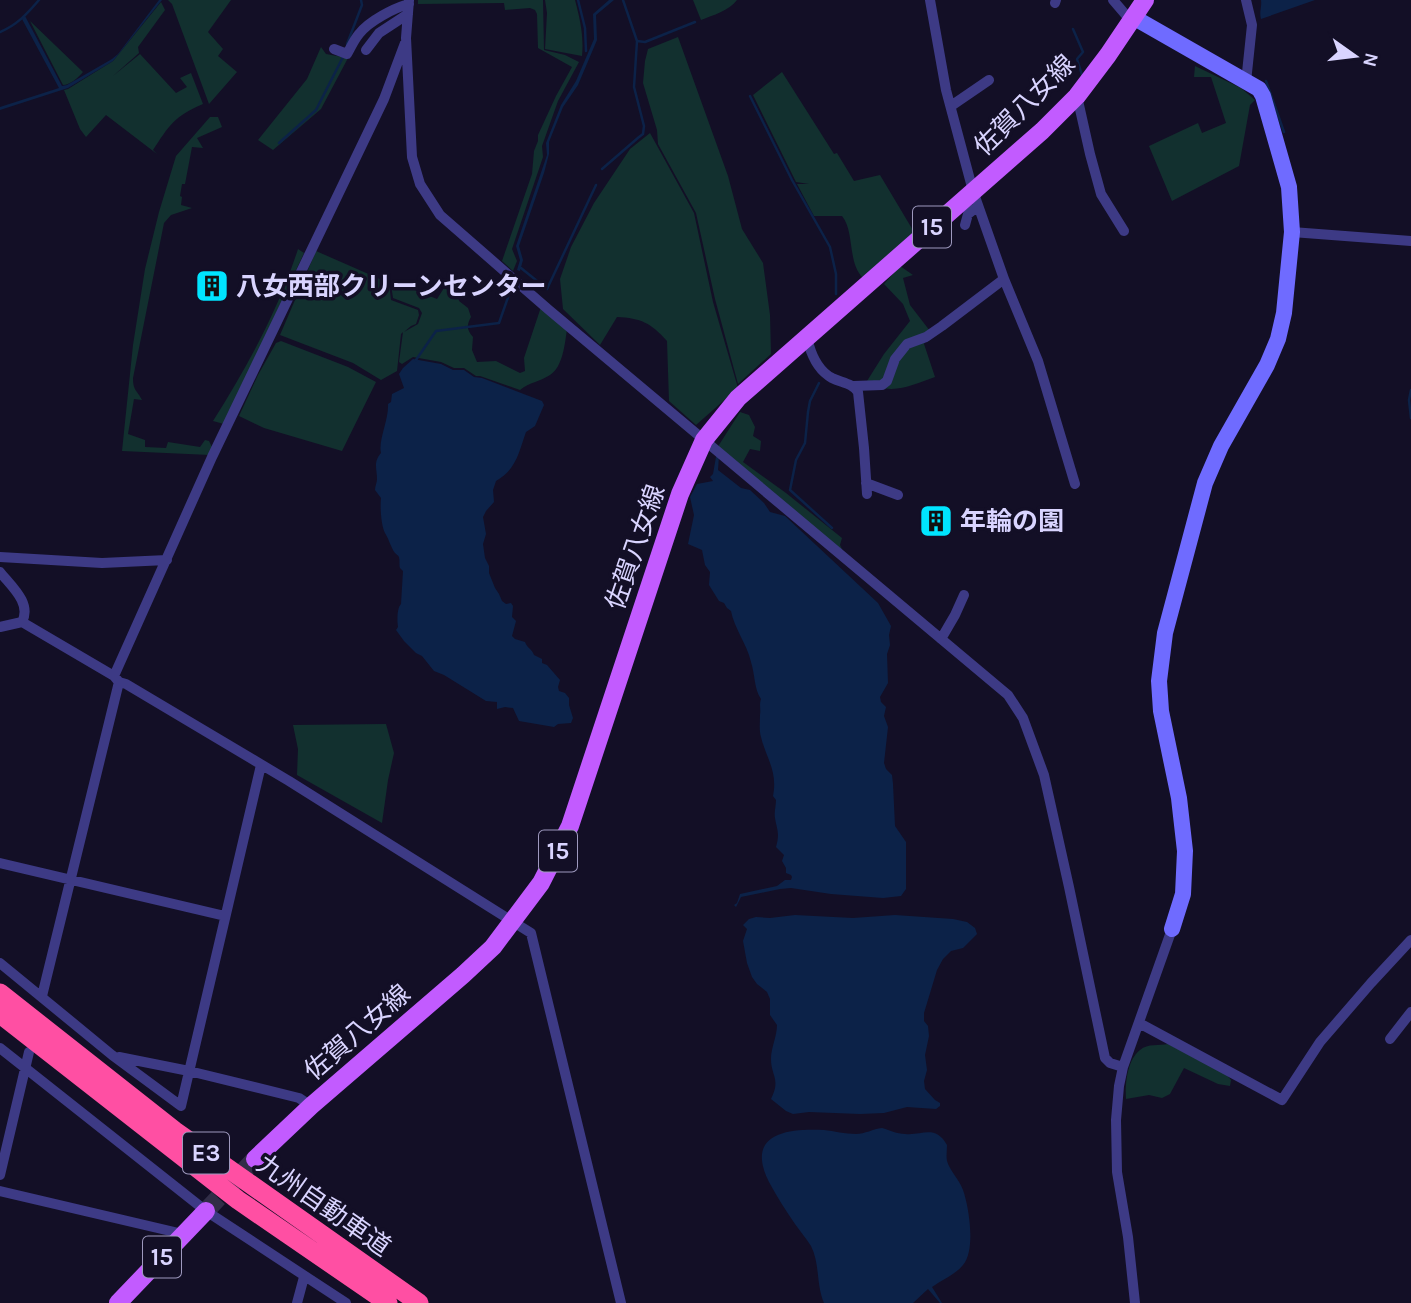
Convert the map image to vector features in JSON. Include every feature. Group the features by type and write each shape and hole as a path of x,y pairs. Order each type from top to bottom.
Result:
{"highway":[{"name":"九州自動車道","path":"0,993 176,1131 419,1303"},
{"name":"九州自動車道","path":"0,1014 238,1200 388,1303"}],"main road":[{"name":"佐賀八女線","path":"254,1159 493,947 541,883 570,826 680,494 704,440 738,398 976,198 1077,96 1144,0"},
{"name":"15","path":"118,1303 206,1211"}],"street":[{"path":"930,0 946,90 976,198 1004,279 1038,361 1076,484"},
{"path":"1113,0 1132,19 1259,89 1289,187 1292,232 1284,313 1278,340 1205,483 1165,633 1159,681 1161,711 1179,798 1185,851 1182,894 1123,1067 1119,1086 1116,1119 1117,1172 1135,1303"},
{"path":"1246,0 1252,25 1246,82"},
{"path":"409,6 406,38 412,157 420,184 440,215 549,310 1008,695 1023,718 1044,775 1105,1058 1110,1063 1123,1067"},
{"path":"334,49 347,54 360,32 368,25 397,7 409,6"},
{"path":"366,50 379,33 409,6"},
{"path":"41,1011 116,679 212,457 384,99 406,38"},
{"path":"951,106 989,80"},
{"path":"1077,96 1101,194 1124,231"},
{"path":"965,225 976,198"},
{"path":"1292,232 1411,242"},
{"path":"809,345 814,360 831,378 854,386 883,385 895,359 907,344 926,337 1004,279"},
{"path":"854,386 858,392 869,491 898,495"},
{"path":"0,557 102,563 167,560"},
{"path":"0,572 24,602 26,614 22,622"},
{"path":"941,639 964,595"},
{"path":"0,627 22,622 261,765 291,777 531,933 621,1303"},
{"path":"0,963 112,1055 181,1106 261,765"},
{"path":"0,863 225,916"},
{"path":"1139,1023 1282,1100 1320,1042 1411,940"},
{"path":"1390,1039 1411,1012"},
{"path":"0,1048 206,1211 346,1303"},
{"path":"0,1175 29,1052"},
{"path":"112,1055 299,1098 311,1106"},
{"path":"0,1191 183,1234"},
{"path":"298,1303 304,1277"}],"green space":[{"path":"168,0 231,0 208,32 223,49 218,56 237,72 209,104 172,4"},
{"path":"418,0 543,0 544,50 579,62 558,101 542,146 543,157 512,249 517,261 513,271 502,261 532,174 538,135 572,67 538,48 535,10 505,10 504,3 418,4"},
{"path":"545,0 575,0 581,28 582,56 545,49"},
{"path":"693,0 737,0 725,10 701,20"},
{"path":"161,2 165,10 138,47 139,53 113,76 140,54 176,93 187,87 180,78 191,73 203,104 173,122 153,150 157,154 106,115 86,137 64,90 113,61"},
{"path":"30,21 83,72 74,81 63,85"},
{"path":"678,37 728,176 742,229 763,263 770,315 771,354 738,384 696,213 658,144 657,130 643,83 648,49"},
{"path":"321,47 326,54 348,58 321,109 273,150 258,140 307,79"},
{"path":"1195,66 1241,88 1255,100 1250,105 1239,166 1172,201 1149,146 1198,123 1202,133 1226,123 1211,77 1194,77"},
{"path":"782,72 854,181 880,175 914,232 863,278 855,264 849,230 842,216 814,216 797,184 809,184 796,182 753,95"},
{"path":"210,117 218,117 222,127 197,138 203,148 192,147 185,184 182,184 181,205 192,208 171,215 164,223 133,378 142,400 134,399 128,434 145,440 145,447 166,448 168,442 200,447 205,440 209,441 212,447 210,455 122,451 133,345 145,269 159,212 176,156"},
{"path":"650,133 694,213 713,302 738,388 696,425 669,401 667,341 656,330 639,320 617,317 600,345 563,309 560,279 571,247 594,203 630,149"},
{"path":"298,249 304,253 224,424 213,421 261,338"},
{"path":"316,251 389,283 391,300 418,310 416,324 404,332 418,324 422,313 419,308 393,298 391,284 437,299 444,288 458,295 459,301 468,308 471,317 468,328 473,337 472,350 477,362 496,361 520,373 525,371 524,358 541,307 567,329 561,361 550,375 520,390 441,362 413,357 402,364 399,362 403,332 397,371 381,380 353,363 280,335"},
{"path":"900,266 913,275 903,278 910,305 930,331 924,344 935,377 893,389 876,386 867,381 910,321 903,304 884,284"},
{"path":"281,341 348,367 376,382 342,451 264,428 239,416 258,375 276,343"},
{"path":"740,412 749,415 755,427 753,436 761,441 760,451 750,449 743,462 842,538 840,545 843,551 717,448"},
{"path":"386,724 394,753 382,823 297,775 298,749 293,725"},
{"path":"1168,1044 1225,1073 1231,1080 1230,1086 1218,1084 1184,1068 1170,1094 1162,1098 1149,1095 1126,1099 1128,1073 1136,1054 1146,1046"}],"water":[{"path":"159,0 162,0 113,61 68,88 0,110 0,107 59,88 22,19 25,16 62,86 118,54"},
{"path":"609,0 614,0 596,15 597,40 578,85 563,107 549,142 549,154 544,173 519,246 523,260 520,271 517,270 520,260 516,246 547,155 546,143 561,105 576,81 594,39 593,14"},
{"path":"1261,0 1315,0 1261,19"},
{"path":"413,359 441,364 453,370 464,370 474,377 542,401 544,405 535,426 526,432 512,466 496,481 493,490 494,502 483,517 486,534 483,544 495,588 502,601 513,606 512,617 516,621 512,636 525,642 534,655 542,659 542,663 560,680 559,691 569,698 573,718 571,723 554,727 519,721 513,708 497,709 497,702 486,701 434,671 396,630 403,571 399,557 385,533 381,498 375,490 376,466 381,453 388,404 392,394 404,388 399,374"},
{"path":"719,456 718,470 741,488 750,490 770,512 785,516 878,603 891,626 887,654 888,683 880,697 886,707 884,716 888,727 884,763 892,775 895,826 906,842 906,889 901,896 883,898 791,888 741,897 736,907 734,905 740,894 777,886 792,877 786,873 782,861 784,855 776,847 778,835 776,800 773,796 774,779 760,734 761,699 749,655 731,611 719,601 709,585 710,572 705,565 702,550 688,544 694,515 690,497 697,484 713,481 710,477 716,457"},
{"path":"795,915 853,918 895,915 953,919 967,922 975,928 977,934 963,948 951,951 943,959 924,1013 929,1036 925,1055 925,1089 940,1103 936,1109 907,1107 884,1113 793,1114 771,1099 775,1082 771,1055 777,1025 770,1015 767,992 752,977 747,963 743,941 747,929 743,925 756,917"},
{"path":"882,1128 902,1134 928,1132 938,1135 947,1145 947,1161 963,1190 969,1217 969,1249 963,1265 932,1287 942,1303 928,1289 913,1303 824,1303 811,1246 778,1198 763,1166 762,1153 766,1144 773,1137 784,1133 824,1130 856,1134"}],"waterway":[{"path":"0,32 21,19 39,0"},
{"path":"347,44 362,5 361,0"},
{"path":"578,0 585,28 586,51"},
{"path":"602,169 643,134 644,126 634,87 637,41 623,0"},
{"path":"637,41 645,42 695,22"},
{"path":"1073,29 1083,52 1077,59 1082,75"},
{"path":"279,143 316,110 343,57"},
{"path":"1266,81 1284,132"},
{"path":"750,96 792,180 830,247 836,274 836,294"},
{"path":"521,268 547,289 596,185"},
{"path":"416,360 436,331 499,323 512,286"},
{"path":"819,383 810,401 805,443 796,460 790,490 832,528"},
{"path":"1411,390 1411,418"}],"tunnel":[{"path":"206,1211 255,1159"}],"place":[{"name":"八女西部クリーンセンター","path":"212,286"},
{"name":"年輪の園","path":"936,521"}]}
